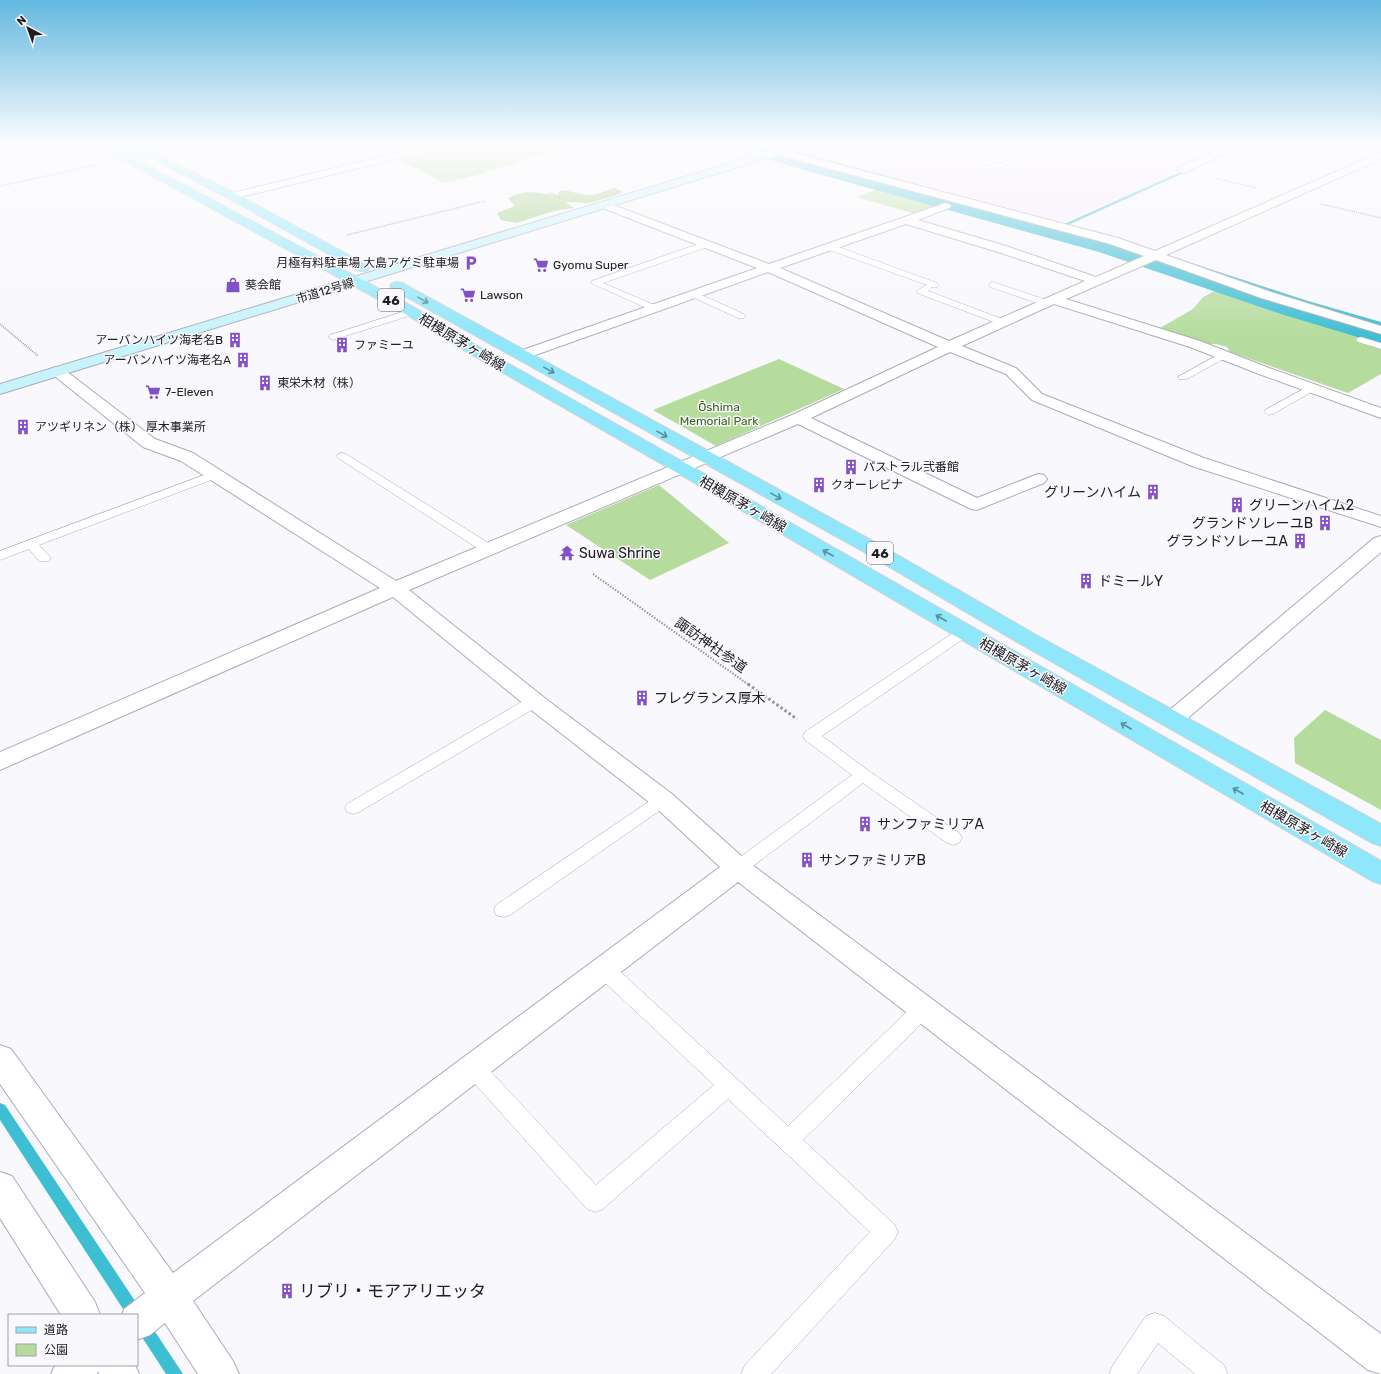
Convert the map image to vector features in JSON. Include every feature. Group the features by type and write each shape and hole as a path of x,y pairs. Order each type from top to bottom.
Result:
{"main road":[{"name":"相模原茅ヶ崎線","path":"220,208 412,312 479,353 682,468 1381,874"},
{"name":"相模原茅ヶ崎線","path":"254,208 871,548 1031,642 1173,719 1381,836"}],"street":[{"name":"市道12号線","path":"0,389 597,208"},
{"path":"610,208 771,269 948,346 1011,371 1037,397 1044,400 1198,462 1381,522"},
{"path":"522,355 771,269 939,208"},
{"path":"989,208 1071,229 1151,258 1381,330"},
{"path":"2,758 394,589 490,550 798,418 948,346 1263,208"},
{"path":"907,220 1002,249 1096,281"},
{"path":"1050,302 1155,330 1311,388 1381,412"},
{"path":"57,372 148,442 187,457 394,589 663,800 738,868 1381,1357"},
{"path":"798,418 978,505 1038,478"},
{"path":"1173,719 1381,542"},
{"path":"154,1310 738,868"},
{"path":"0,1059 154,1310 220,1374"},
{"path":"0,1188 81,1314"},
{"path":"70,1374 81,1366"}],"lane":[{"path":"656,309 596,283 707,244"},
{"path":"830,247 934,285 920,291 1002,322"},
{"path":"993,285 1050,302"},
{"path":"695,295 741,316"},
{"path":"334,337 412,312"},
{"path":"1361,340 1381,346"},
{"path":"1183,377 1223,355"},
{"path":"1269,412 1311,388"},
{"path":"342,456 490,550"},
{"path":"0,556 215,475"},
{"path":"31,544 44,558"},
{"path":"953,838 863,775 811,736 964,632"},
{"path":"353,808 535,701"},
{"path":"738,868 863,775"},
{"path":"503,910 663,800"},
{"path":"604,969 886,1232 754,1374"},
{"path":"788,1140 923,1009"},
{"path":"474,1068 595,1201 729,1085"},
{"path":"1122,1374 1156,1325 1215,1374"}],"path":[{"path":"342,236 456,208"},
{"path":"1340,208 1381,218"},
{"path":"0,324 57,372"},
{"name":"諏訪神社参道","path":"593,574 816,733"}],"shaded area":[{"path":"1005,208 1095,208 1061,223"}],"green space":[{"path":"510,208 573,208 554,211 516,223 501,220 497,213"},
{"path":"895,208 932,208 915,214"},
{"path":"1221,288 1381,337 1381,374 1348,393 1230,352 1227,347 1216,344 1208,344 1160,328 1193,309 1203,297"},
{"name":"Ōshima Memorial Park","path":"779,359 844,389 716,446 653,410"},
{"path":"659,485 729,543 650,580 566,525"},
{"path":"1325,710 1381,740 1381,810 1295,763 1294,738"}],"waterway":[{"path":"971,208 1110,246 1296,308 1381,333"},
{"path":"1064,225 1102,208"},
{"path":"0,1109 135,1314"},
{"path":"143,1326 175,1374"}],"place":[{"name":"月極有料駐車場 大島アゲミ駐車場","path":"471,263"},
{"name":"Gyomu Super","path":"541,265"},
{"name":"葵会館","path":"233,285"},
{"name":"Lawson","path":"468,295"},
{"name":"アーバンハイツ海老名B","path":"235,340"},
{"name":"ファミーユ","path":"342,345"},
{"name":"アーバンハイツ海老名A","path":"243,360"},
{"name":"東栄木材（株）","path":"265,383"},
{"name":"7-Eleven","path":"153,392"},
{"name":"アツギリネン（株） 厚木事業所","path":"23,427"},
{"name":"パストラル弐番館","path":"851,467"},
{"name":"クオーレビナ","path":"819,485"},
{"name":"グリーンハイム","path":"1153,492"},
{"name":"グリーンハイム2","path":"1237,505"},
{"name":"グランドソレーユB","path":"1325,523"},
{"name":"グランドソレーユA","path":"1300,541"},
{"name":"Suwa Shrine","path":"567,553"},
{"name":"ドミールY","path":"1086,581"},
{"name":"フレグランス厚木","path":"642,698"},
{"name":"サンファミリアA","path":"865,824"},
{"name":"サンファミリアB","path":"807,860"},
{"name":"リブリ・モアアリエッタ","path":"287,1291"}]}
